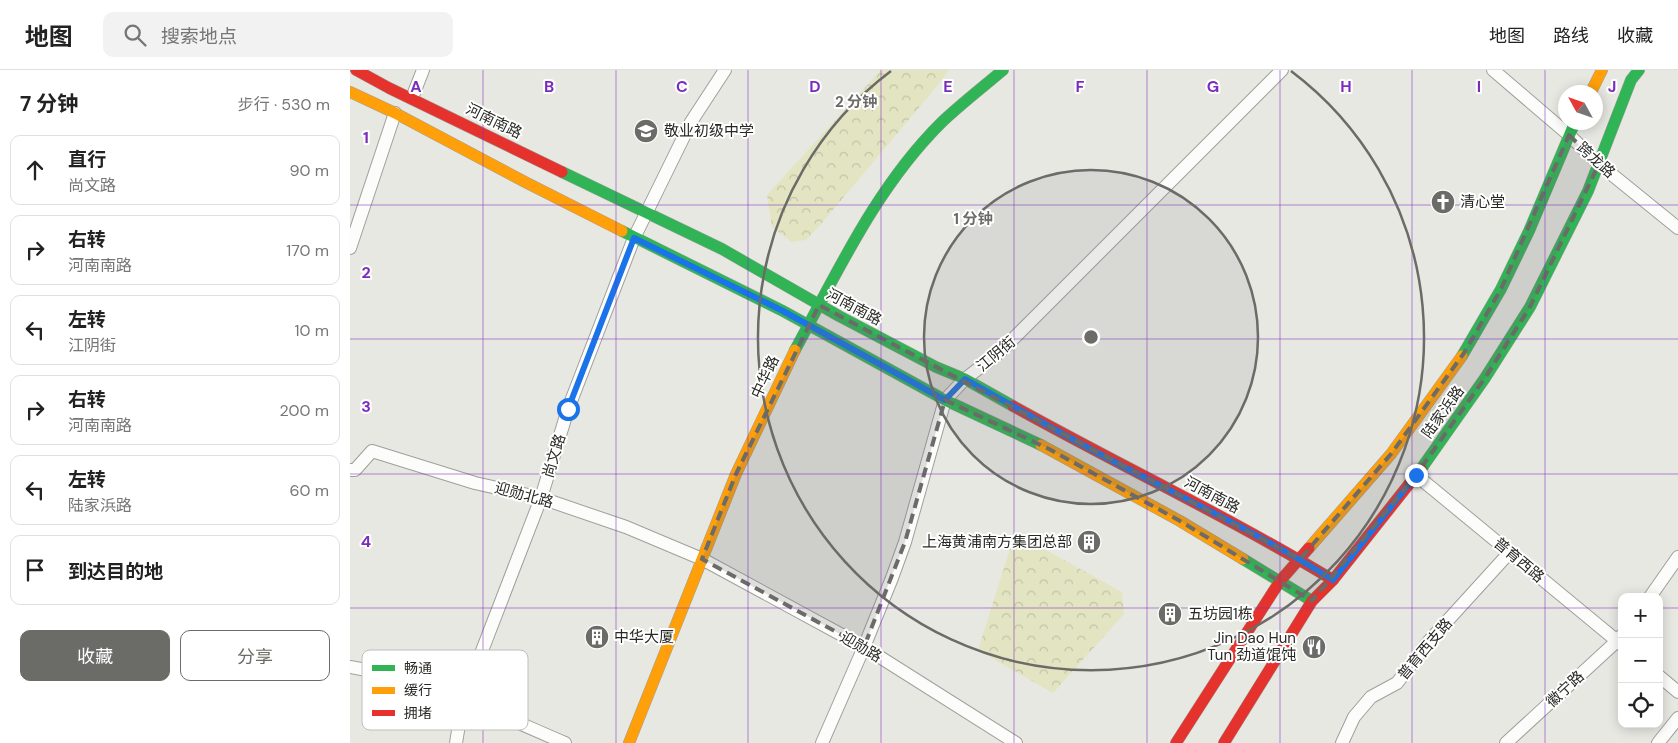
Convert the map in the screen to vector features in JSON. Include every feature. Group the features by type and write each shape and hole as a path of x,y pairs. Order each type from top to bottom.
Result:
{"main road":[{"name":"河南南路","path":"356,70 722,249 819,305 936,367 965,379 1132,471 1300,559 1333,580"},
{"name":"中华路","path":"629,743 736,474 808,324 869,214 909,159 942,122 1003,70"},
{"path":"1594,85 1602,70"},
{"name":"陆家浜路","path":"1224,743 1312,601 1333,580 1416,475 1485,378 1530,307 1588,191 1631,80 1638,70"},
{"path":"350,92 395,113 634,238 808,324 945,400 1049,449 1180,521 1312,601"},
{"name":"陆家浜路","path":"1176,743 1280,582 1391,454 1464,353 1502,289 1529,231 1571,130"}],"street":[{"path":"412,98 423,70"},
{"name":"尚文路","path":"482,650 541,498 568,409 634,238 692,122 725,70"},
{"name":"江阴街","path":"822,743 864,647 905,542 945,400 965,379 1000,352 1282,70"},
{"name":"跨龙路","path":"1493,70 1569,135 1599,164 1678,228"},
{"path":"350,248 395,113"},
{"name":"迎勋北路","path":"350,470 355,470 372,451 475,483 541,498 626,527 702,558"},
{"name":"普育西路","path":"1416,475 1618,639"},
{"name":"普育西支路","path":"1342,743 1354,717 1371,698 1397,683 1429,641 1510,552"},
{"path":"1653,593 1678,557"},
{"name":"迎勋路","path":"702,558 864,647 1016,743"},
{"name":"徽宁路","path":"1506,743 1618,643"},
{"path":"1663,679 1678,692"},
{"path":"1658,743 1678,718"},
{"path":"528,727 565,743"},
{"name":"尚文路","path":"456,743 458,730"}],"highlighted area":[{"path":"1569,135 1599,164 1530,307 1485,378 1416,475 1312,601 1180,521 1049,449 945,400 905,542 864,647 702,559 736,474 819,305 1300,559 1391,454 1464,353 1501,289"}],"green space":[{"path":"881,70 949,70 822,223 806,240 791,242 772,227 767,195"},
{"path":"1015,533 1122,592 1124,614 1053,693 978,650"}],"traffic: fast":[{"path":"795,350 860,230 898,174 942,122 1003,70"},
{"path":"1421,469 1485,378 1530,307 1588,191 1631,80 1639,70"},
{"path":"1462,356 1501,289 1529,231 1572,130"},
{"path":"562,172 722,249 839,316 936,367 965,379 1013,406"},
{"path":"622,231 783,311 945,400 1041,445"},
{"path":"1243,559 1312,601"}],"traffic: slow":[{"path":"1594,85 1602,70"},
{"path":"350,92 395,113 622,231"},
{"path":"629,743 736,474 795,350"},
{"path":"1309,548 1391,454 1462,356"},
{"path":"1041,445 1180,521 1243,559"}],"traffic: jam":[{"path":"356,70 562,172"},
{"path":"1013,406 1214,513 1333,580"},
{"path":"1224,743 1312,601 1333,580 1421,469"},
{"path":"1176,743 1280,581 1309,548"}],"place":[{"name":"敬业初级中学","path":"646,131"},
{"name":"清心堂","path":"1443,202"},
{"name":"上海黄浦南方集团总部","path":"1089,542"},
{"name":"五坊园1栋","path":"1170,614"},
{"name":"中华大厦","path":"597,637"},
{"name":"Jin Dao Hun Tun 劲道馄饨","path":"1314,647"}],"route":[{"path":"568,409 634,238 783,311 945,400 965,379 1132,471 1300,559 1333,580 1416,475"}]}
